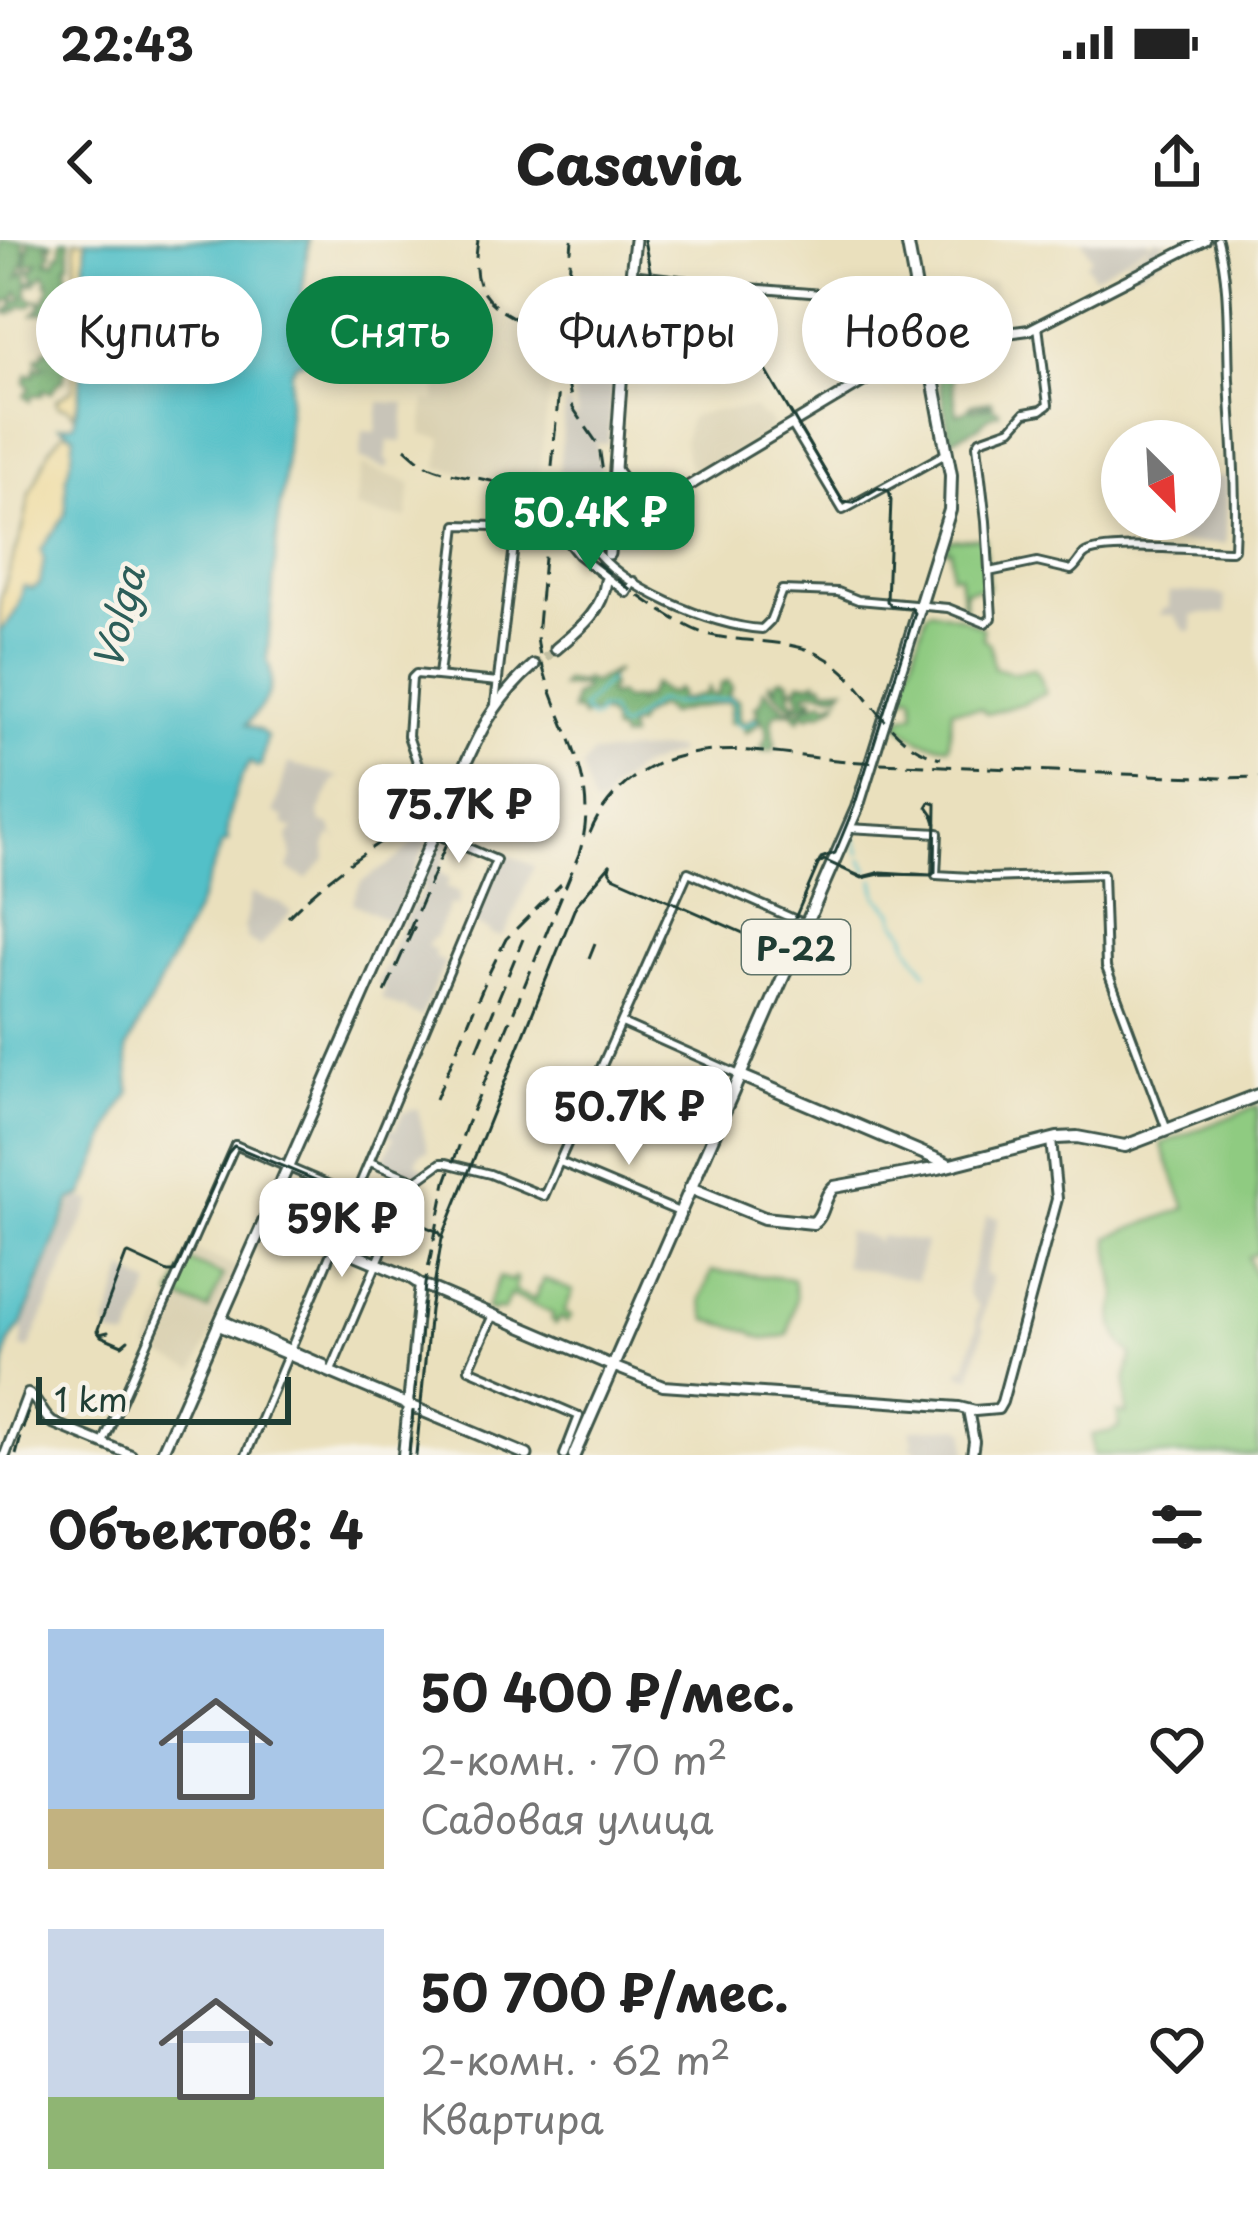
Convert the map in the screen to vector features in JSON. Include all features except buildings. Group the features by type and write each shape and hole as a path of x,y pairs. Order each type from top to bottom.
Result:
{"highway":[{"name":"Р-22","path":"908,240 916,276"},
{"name":"Р-22","path":"912,256 915,276"},
{"name":"Р-22","path":"573,1453 872,772 953,509 955,486 936,384"},
{"path":"741,1075 940,1165"},
{"path":"692,1188 764,1218 815,1222 834,1188 1051,1138 1125,1146 1258,1095"}],"main road":[{"path":"618,423 617,476 607,554 605,503 617,476 635,240"},
{"path":"1013,332 1038,326 1205,240"},
{"path":"617,476 632,494 637,520 644,519 670,497 860,384"},
{"path":"555,648 591,612 605,580"},
{"path":"163,1455 502,684 534,666 493,711"},
{"path":"267,1217 651,1383 971,1412 998,1409 1002,1402 1057,1199 1051,1138"},
{"path":"403,1455 424,1286"},
{"path":"221,1324 527,1455"},
{"path":"4,1455 27,1391 34,1393 47,1415 64,1426"},
{"path":"4,1455 26,1396 32,1395 44,1417 130,1455"},
{"path":"971,1412 972,1455"}],"street":[{"path":"989,572 1033,562 1071,570 1089,552 1133,547 1232,550 1234,474 1226,290 1217,240"},
{"path":"631,274 802,292"},
{"path":"605,503 588,521 586,537 601,555 634,581 692,613 726,624 762,629 782,590 838,592 858,600 948,608 985,623 992,617 977,445 1008,431 1024,413 1048,405 1038,326"},
{"path":"792,425 843,510 949,452"},
{"path":"439,675 457,525 556,529 578,556 627,592 634,581"},
{"path":"246,1455 496,860 441,820 433,804 408,736 410,686 414,675 502,684 517,529"},
{"path":"850,829 938,833 936,875 1103,874 1106,967 1167,1131"},
{"path":"370,1162 416,1181 441,1163 452,1165 490,1174 544,1196 688,872 807,925"},
{"path":"621,1023 741,1075"},
{"path":"103,1443 235,1145 396,1215 331,1370"},
{"path":"560,1162 681,1213"},
{"path":"493,1316 469,1369 579,1416 573,1453"}],"shaded area":[{"path":"1082,240 1149,240 1150,245 1155,240 1170,241 1159,247 1163,257 1136,273 1127,260 1148,245 1094,277 1086,263 1092,258"},
{"path":"493,296 517,316 517,384 549,384 535,494 527,496 502,480 438,468 442,438 422,435 425,400 435,401 438,384 493,384"},
{"path":"572,384 613,384 608,444 596,443 602,473 594,486 599,495 565,518 558,482 565,404 570,404 575,419"},
{"path":"379,402 405,403 402,442 388,441 387,469 360,458 363,431 376,432"},
{"path":"754,408 767,417 771,430 695,478 684,441 690,417"},
{"path":"361,465 411,483 407,518 355,508"},
{"path":"1221,477 1227,477 1226,544 1172,543 1221,540"},
{"path":"1169,592 1217,593 1225,597 1226,614 1195,614 1193,631 1185,631 1174,615 1159,615 1169,608"},
{"path":"676,749 677,753 639,768 612,789 602,805 593,806 582,768 592,754"},
{"path":"288,763 340,777 334,780 319,812 321,823 331,826 341,839 330,835 326,859 307,879 288,869 292,857 288,836 294,829 274,813"},
{"path":"420,836 427,842 392,922 352,903 361,882 397,859"},
{"path":"439,837 448,841 440,873 450,878 446,887 459,892 459,899 458,906 450,904 427,946 435,951 434,958 445,962 421,1017 381,999 385,989 377,983 412,904 425,886 421,883"},
{"path":"503,852 534,866 502,937 472,923"},
{"path":"251,893 291,912 260,947 246,939 244,929"},
{"path":"639,1079 662,1089 638,1144 596,1123 608,1094 630,1101"},
{"path":"417,1107 428,1151 416,1163 425,1168 421,1179 381,1165 394,1137 386,1133 389,1128 395,1130 404,1111"},
{"path":"75,1197 92,1201 29,1349 21,1348 24,1321"},
{"path":"987,1215 999,1218 985,1269 985,1275 992,1277 971,1378 959,1374 960,1367 966,1368 977,1325 978,1306 967,1286"},
{"path":"846,1231 877,1243 880,1236 926,1242 917,1280 844,1266"},
{"path":"192,1249 241,1268 195,1370 147,1350 172,1296 208,1310 223,1276 187,1260"},
{"path":"125,1270 151,1286 128,1340 108,1334 107,1324"},
{"path":"961,1427 966,1431 967,1455 916,1455 910,1446 910,1429"}],"green space":[{"path":"0,240 23,240 25,257 18,277 25,271 29,284 35,278 27,268 34,269 38,262 25,265 28,253 25,249 30,248 27,240 53,242 51,248 46,243 52,254 46,264 54,263 61,254 61,240 69,240 67,276 36,276 36,284 27,285 27,296 35,300 30,306 5,313 13,301 23,299 18,291 0,310"},
{"path":"36,366 36,384 57,384 51,393 43,390 30,401 24,396 30,388 25,382 28,374 34,376"},
{"path":"940,384 953,384 957,414 972,404 991,401 993,404 972,406 972,410 999,410 977,427 950,439"},
{"path":"985,537 988,588 965,590 965,607 959,575 951,575 951,550 945,550 949,540"},
{"path":"931,610 983,628 994,668 1014,673 1033,669 1045,692 987,714 981,709 952,709 949,746 909,733 898,723 915,713 913,695 900,698"},
{"path":"617,670 608,679 611,688 607,693 637,703 653,684 664,693 676,689 681,701 705,694 708,688 711,695 717,695 721,684 728,681 732,687 728,695 739,701 739,719 745,723 755,717 760,722 746,733 742,725 729,722 728,701 669,714 659,706 628,728 630,738 621,739 605,714 583,718 572,711 574,696 585,686 561,687 564,681 593,683"},
{"path":"777,680 790,681 788,687 795,687 790,693 796,703 801,700 797,694 800,682 816,680 826,688 845,687 837,693 805,693 814,697 813,705 839,698 821,713 804,713 799,720 792,712 777,712 772,719 775,747 763,751 766,731 755,707 764,689 785,708 800,711 811,704 810,700 798,707 783,700 769,685 777,687"},
{"path":"1258,1106 1258,1253 1248,1257 1258,1285 1258,1455 1093,1455 1092,1435 1119,1427 1118,1413 1127,1414 1126,1380 1132,1354 1120,1340 1114,1321 1117,1296 1109,1237 1186,1208 1161,1144"},
{"path":"187,1260 223,1276 208,1310 172,1296"},
{"path":"712,1271 793,1279 796,1297 788,1335 763,1338 707,1320 701,1299"},
{"path":"499,1277 512,1281 514,1277 514,1291 534,1300 544,1279 573,1291 564,1312 571,1316 566,1322 561,1317 554,1325 553,1314 510,1295 503,1311 486,1309"}],"sand":[{"path":"75,240 86,240 85,276 76,276"},
{"path":"73,384 80,384 74,415 56,400"},
{"path":"65,431 74,435 66,513 41,550 40,584 32,589 24,586 16,612 0,631 0,600 30,494 50,449"}],"water":[{"name":"Volga","path":"86,240 309,240 304,276 286,276 286,384 290,384 267,659 271,679 264,703 246,725 267,737 261,765 250,762 241,779 230,812 228,841 222,844 195,913 127,1048 130,1094 118,1111 83,1195 71,1200 21,1327 10,1341 0,1398 0,631 16,612 23,586 32,589 40,584 41,550 66,513 74,435 60,426 74,424 80,384 262,384 262,276 85,276"}],"waterway":[{"path":"609,681 582,708 591,719 599,710 610,711 621,729 657,701 678,704 729,698 735,703 738,724 756,720"},
{"path":"853,835 860,853"},
{"path":"862,859 868,871"},
{"path":"874,880 877,896 893,912 926,972"}],"tunnel":[{"path":"535,667 556,649"}],"tram line":[{"path":"610,865 613,876 777,948 783,946 821,858 835,853 854,807 915,613 887,601 889,491 878,488 853,503 843,502 747,338 649,328 652,280 644,240"},
{"path":"817,864 824,860 862,877 881,872 931,875 934,871 936,823 934,817 927,807 930,802 936,804 935,872 932,875 862,878 824,860 818,864"},
{"path":"416,1455 442,1238 576,905 610,865"},
{"path":"108,1332 100,1334 98,1329 126,1255 175,1272 234,1146 439,1232 443,1238"},
{"path":"97,1331 122,1345 128,1340"}],"railway":[{"path":"478,240 476,271 481,289 490,302 517,319"},
{"path":"409,1455 425,1284 446,1182 579,854 585,824 580,769 542,666 537,637 572,240"},
{"path":"568,384 573,408 599,446 603,473"},
{"path":"405,448 429,466 506,486 530,504 537,519 536,504"},
{"path":"552,497 560,523 575,543 652,605 706,634 796,646 824,657 854,682 905,740 941,758"},
{"path":"590,833 604,807 636,776 699,752 1258,777"},
{"path":"407,936 462,807 478,791 512,776"},
{"path":"288,917 356,859 432,810"},
{"path":"436,1099 506,939 561,884"},
{"path":"385,992 417,921"},
{"path":"477,1050 523,939"},
{"path":"589,958 595,943"},
{"path":"16,1455 30,1403"}]}
